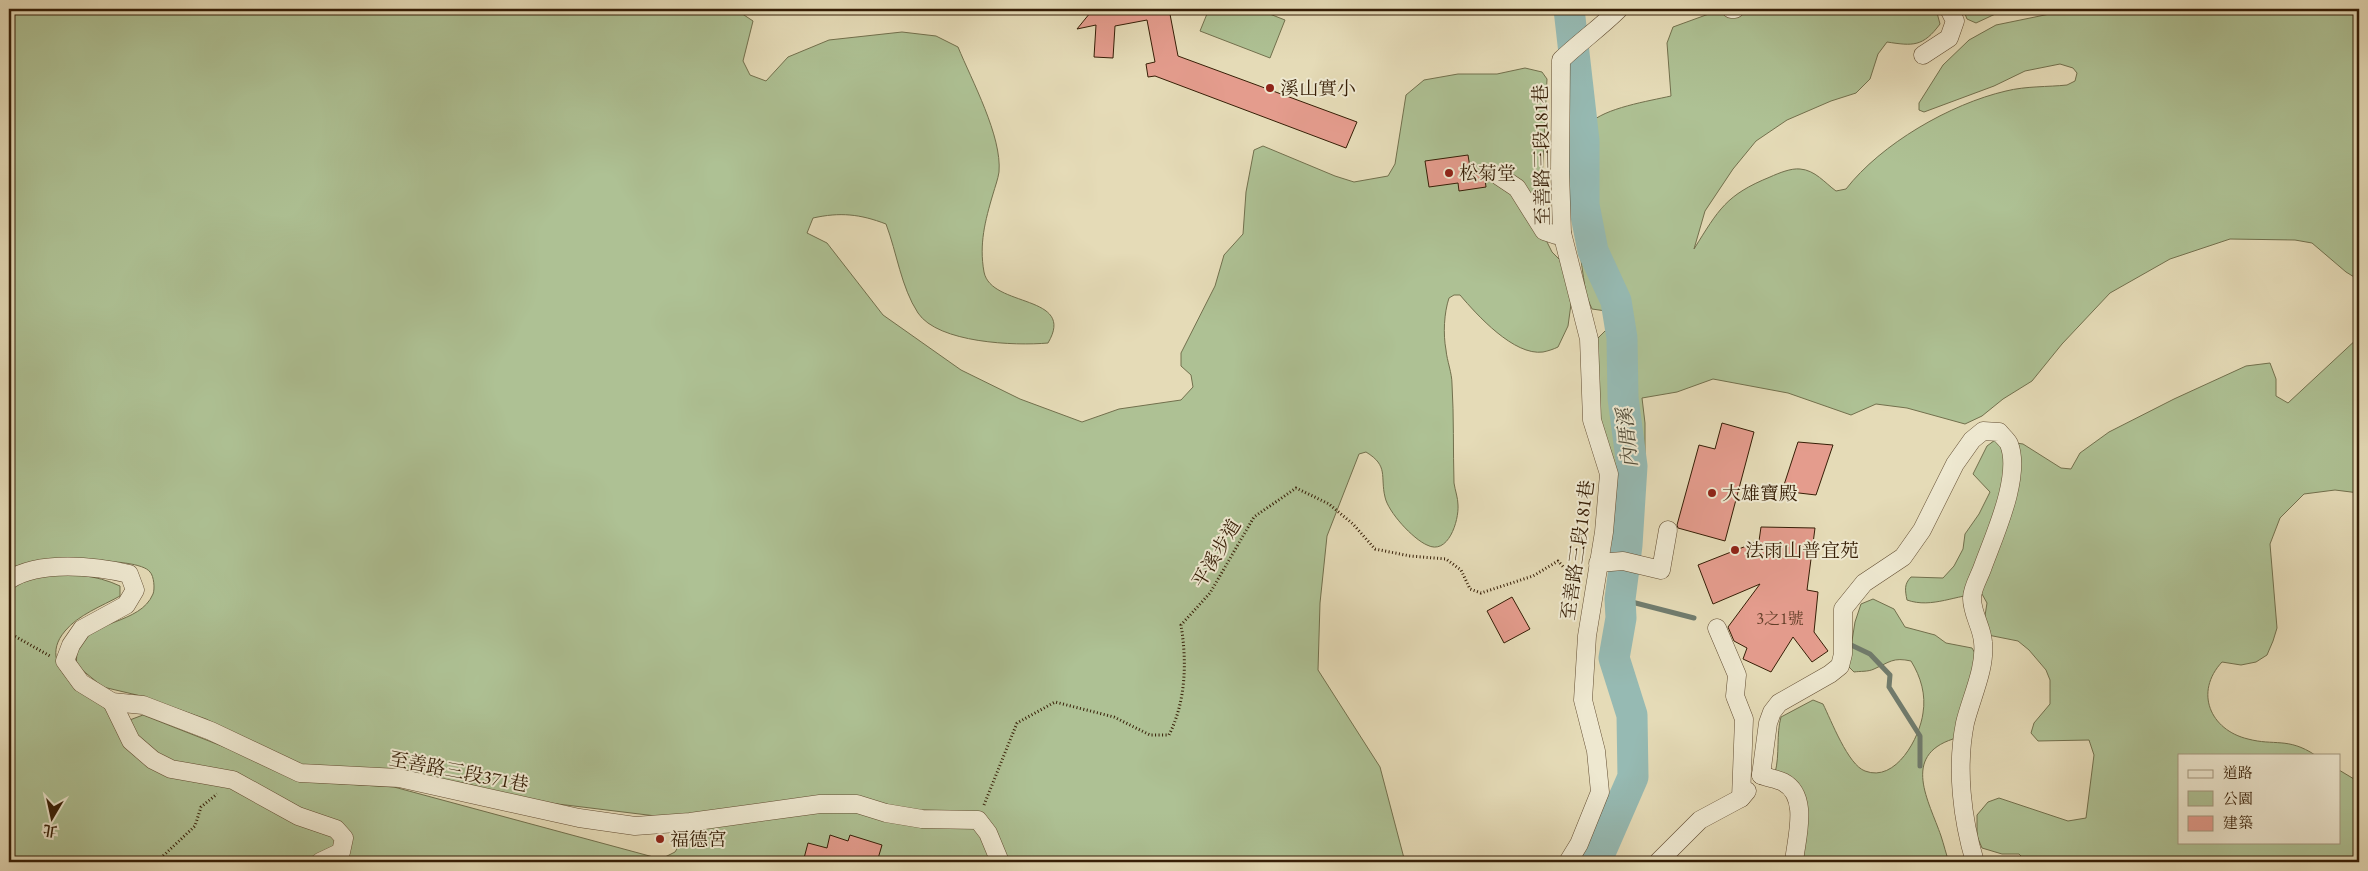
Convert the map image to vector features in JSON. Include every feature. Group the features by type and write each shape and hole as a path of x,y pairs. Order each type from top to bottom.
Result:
{"street":[{"name":"至善路三段181巷","path":"1568,862 1579,844 1600,792 1596,751 1583,700 1587,636 1604,532 1610,474 1592,420 1589,339 1562,233 1560,171 1561,60 1619,9"},
{"path":"1924,55 1949,38 1955,21 1949,9"},
{"path":"1499,176 1517,188 1544,231 1556,235 1562,233"},
{"path":"1658,862 1700,820 1741,798 1761,776 1772,712 1779,703 1830,674 1840,666 1843,654 1843,610 1864,583 1903,557 1922,530 1955,464 1972,440 1983,432 1999,432 2008,444 2012,466 2009,486 1998,524 1972,596 1975,617 1983,642 1981,664 1965,723 1959,758 1968,840 1975,862"},
{"path":"1598,563 1623,561 1661,570 1668,530"},
{"path":"9,580 17,574 45,568 100,567 129,574 136,590 126,605 82,628 71,645 65,661"},
{"path":"1716,628 1737,675 1735,696 1744,720 1741,798"},
{"name":"至善路三段371巷","path":"65,661 81,683 112,702 143,706 202,728 300,773 399,778 579,818 635,826 690,822 820,804 857,804 886,813 922,819 978,820"},
{"path":"112,702 131,741 153,760 171,769 233,780 298,816 336,829 344,838 341,852 320,862"},
{"path":"1761,776 1784,783 1796,793 1799,814 1794,862"},
{"path":"978,820 988,833 1000,862"}],"path":[{"name":"平溪步道","path":"978,820 1017,724 1054,702 1114,717 1150,735 1169,735 1179,715 1186,655 1181,625 1210,593 1254,516 1296,488 1329,504 1353,524 1375,549 1410,556 1446,559 1461,570 1470,589 1481,593 1533,576 1558,561 1592,600"},
{"path":"9,633 42,653 65,661"},
{"path":"160,862 163,856 196,826 201,807 233,780"}],"green space":[{"path":"9,9 735,9 753,21 743,61 750,75 766,81 788,57 829,40 902,32 936,36 958,47 985,109 996,142 999,172 984,233 982,252 984,272 990,283 1001,291 1042,308 1051,316 1054,327 1048,343 1017,344 978,340 942,331 928,323 918,313 907,292 886,224 859,216 832,215 813,218 807,233 827,243 883,315 961,370 1020,399 1082,422 1119,409 1181,400 1193,387 1191,375 1181,366 1181,353 1215,286 1224,255 1243,234 1246,192 1254,150 1263,146 1354,182 1388,176 1395,164 1406,95 1424,80 1458,74 1497,74 1525,68 1542,72 1547,79 1541,202 1546,240 1552,252 1565,265 1571,304 1568,326 1558,347 1543,352 1532,352 1508,341 1486,323 1460,295 1454,295 1449,298 1445,317 1444,337 1452,380 1454,483 1458,500 1457,520 1451,535 1441,546 1434,547 1421,542 1408,531 1387,503 1381,467 1366,452 1359,454 1327,536 1320,603 1318,670 1380,767 1405,862 9,862 9,588 34,578 62,574 102,579 120,586 120,596 70,625 57,646 57,660 63,673 73,685 127,721 143,715 313,782 394,787 657,858 665,857 675,852 680,837 676,829 664,817 525,800 465,783 294,764 206,719 141,696 103,687 76,665 77,651 84,639 93,632 127,617 147,604 153,594 154,583 150,572 141,567 126,563 59,561 9,568"},
{"path":"1209,9 1257,9 1285,20 1270,58 1200,31"},
{"path":"1811,9 1936,9 1940,24 1923,41 1911,44 1887,42 1878,54 1870,79 1856,93 1831,101 1787,120 1756,141 1733,169 1705,211 1694,249 1717,213 1733,197 1743,190 1781,172 1796,169 1805,170 1815,174 1836,191 1846,189 1861,172 1897,142 1918,128 1962,105 2014,89 2067,85 2075,81 2077,73 2073,68 2060,64 2025,71 1994,86 1924,112 1919,110 1919,103 1943,65 1969,40 1996,25 2074,9 2359,9 2359,280 2346,272 2312,243 2295,240 2230,239 2170,259 2110,293 2062,344 2032,381 2003,399 1982,416 1965,424 1907,408 1876,404 1851,415 1788,393 1713,379 1677,392 1642,398 1645,423 1645,457 1633,523 1623,521 1613,512 1599,420 1595,341 1605,331 1627,324 1632,317 1632,309 1606,311 1592,309 1586,295 1577,232 1574,181 1576,158 1581,138 1589,124 1596,118 1616,109 1671,96 1667,43 1673,27 1717,11 1768,14"},
{"path":"1963,9 2006,9 1976,23 1967,19"},
{"path":"2359,337 2359,493 2335,490 2304,494 2280,518 2270,544 2277,628 2273,641 2267,655 2256,662 2241,665 2222,662 2209,685 2208,697 2210,708 2216,719 2235,734 2257,741 2297,746 2313,754 2178,754 2178,844 2340,844 2340,771 2359,782 2359,862 2027,862 2019,854 2002,854 1982,848 1977,836 1977,815 1988,802 1999,798 2068,821 2086,818 2094,755 2089,740 2038,741 2031,733 2034,723 2050,704 2050,680 2046,670 2029,650 2018,641 1988,635 1984,622 1987,603 1982,594 1926,603 1907,600 1906,587 1911,577 1943,578 1954,566 1963,549 1965,534 1979,514 1990,492 1973,474 1987,446 1995,440 2023,444 2061,468 2071,469 2080,453 2109,432 2174,399 2246,366 2270,363 2276,379 2276,396 2288,403"},
{"path":"1873,599 1894,609 1905,627 1935,635 1946,643 1972,648 1976,655 1959,729 1953,739 1937,747 1928,756 1923,768 1926,794 1949,862 1800,862 1805,802 1775,773 1781,717 1813,700 1823,704 1852,760 1865,771 1876,773 1887,770 1904,756 1912,745 1921,723 1924,706 1923,693 1918,673 1911,661 1896,660 1872,670 1854,672 1848,666 1855,622 1861,604"}],"building":[{"path":"1121,9 1169,9 1178,56 1357,122 1346,148 1155,76 1148,77 1146,64 1155,62 1147,20 1115,26 1113,58 1094,57 1096,25 1077,29 1090,13"},
{"name":"松菊堂","path":"1468,155 1471,174 1484,172 1486,187 1459,191 1458,183 1429,187 1425,161"},
{"name":"大雄寶殿","path":"1722,423 1754,432 1725,541 1678,528 1677,525 1699,445 1715,449"},
{"path":"1798,442 1833,445 1816,495 1782,491"},
{"path":"1761,527 1815,528 1807,590 1818,592 1814,632 1828,651 1812,662 1793,637 1771,672 1743,659 1747,648 1734,641 1728,627 1760,584 1713,604 1698,565 1759,541"},
{"path":"1512,597 1530,629 1504,643 1487,611"},
{"path":"830,835 848,841 850,835 882,845 877,862 803,862 808,843 827,848"}],"waterway":[{"name":"內厝溪","path":"1569,9 1584,141 1584,205 1593,251 1616,301 1622,338 1623,398 1632,466 1627,545 1620,599 1621,618 1614,658 1632,715 1633,777 1596,862"},
{"path":"1620,599 1694,618"},
{"path":"1849,644 1870,654 1890,675 1889,687 1920,736 1920,766"}],"place":[{"name":"溪山實小","path":"1270,88"},
{"name":"松菊堂","path":"1449,173"},
{"name":"大雄寶殿","path":"1712,493"},
{"name":"法雨山普宜苑","path":"1735,550"},
{"name":"福德宮","path":"660,839"}]}
